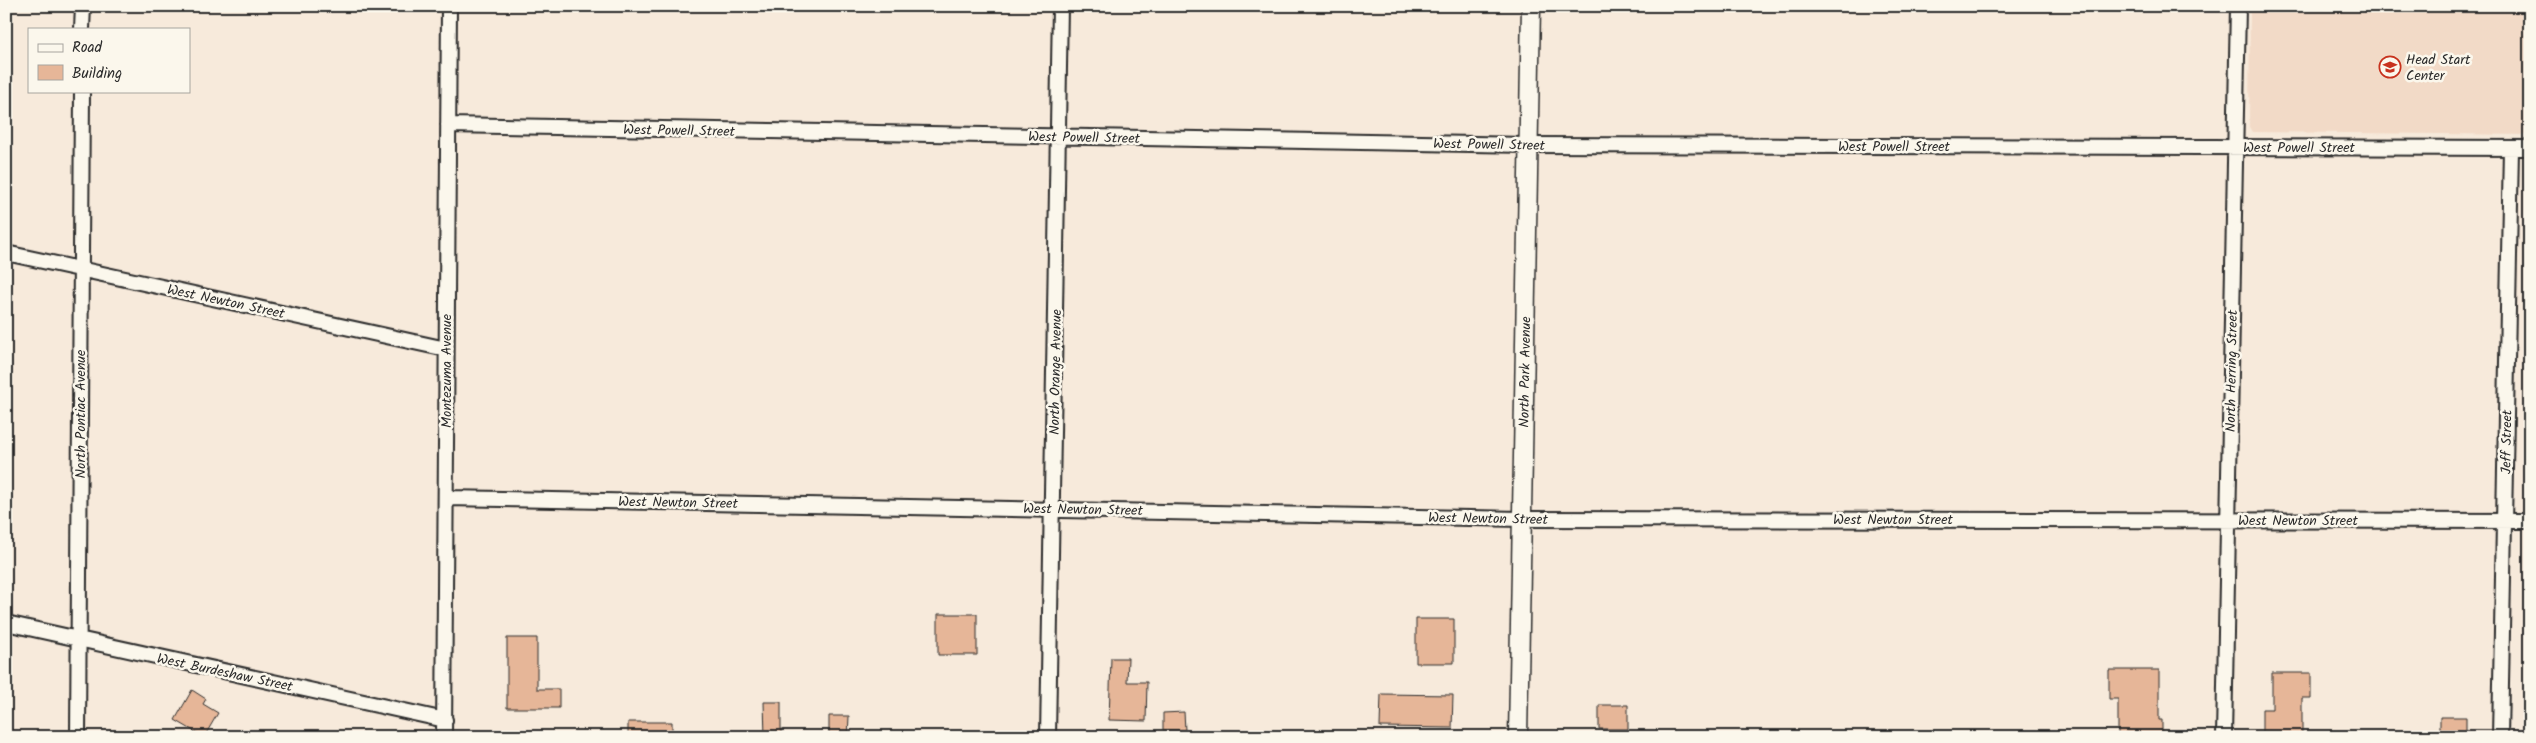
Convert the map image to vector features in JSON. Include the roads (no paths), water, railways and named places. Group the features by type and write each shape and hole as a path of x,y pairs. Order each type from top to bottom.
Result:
{"street":[{"path":"82,28 83,6"},
{"name":"Montezuma Avenue","path":"444,737 449,6"},
{"name":"North Orange Avenue","path":"1048,737 1054,508 1060,6"},
{"name":"North Park Avenue","path":"1518,737 1531,6"},
{"name":"North Herring Street","path":"2224,737 2238,6"},
{"name":"North Pontiac Avenue","path":"78,737 82,92"},
{"name":"West Powell Street","path":"448,126 1528,145 2530,148"},
{"name":"Jeff Street","path":"2500,737 2511,148"},
{"name":"West Newton Street","path":"6,253 446,349"},
{"name":"West Newton Street","path":"446,498 1054,508 1522,519 2530,521"},
{"name":"West Burdeshaw Street","path":"6,623 445,720"}],"place":[{"name":"Head Start Center","path":"2390,67"}]}
